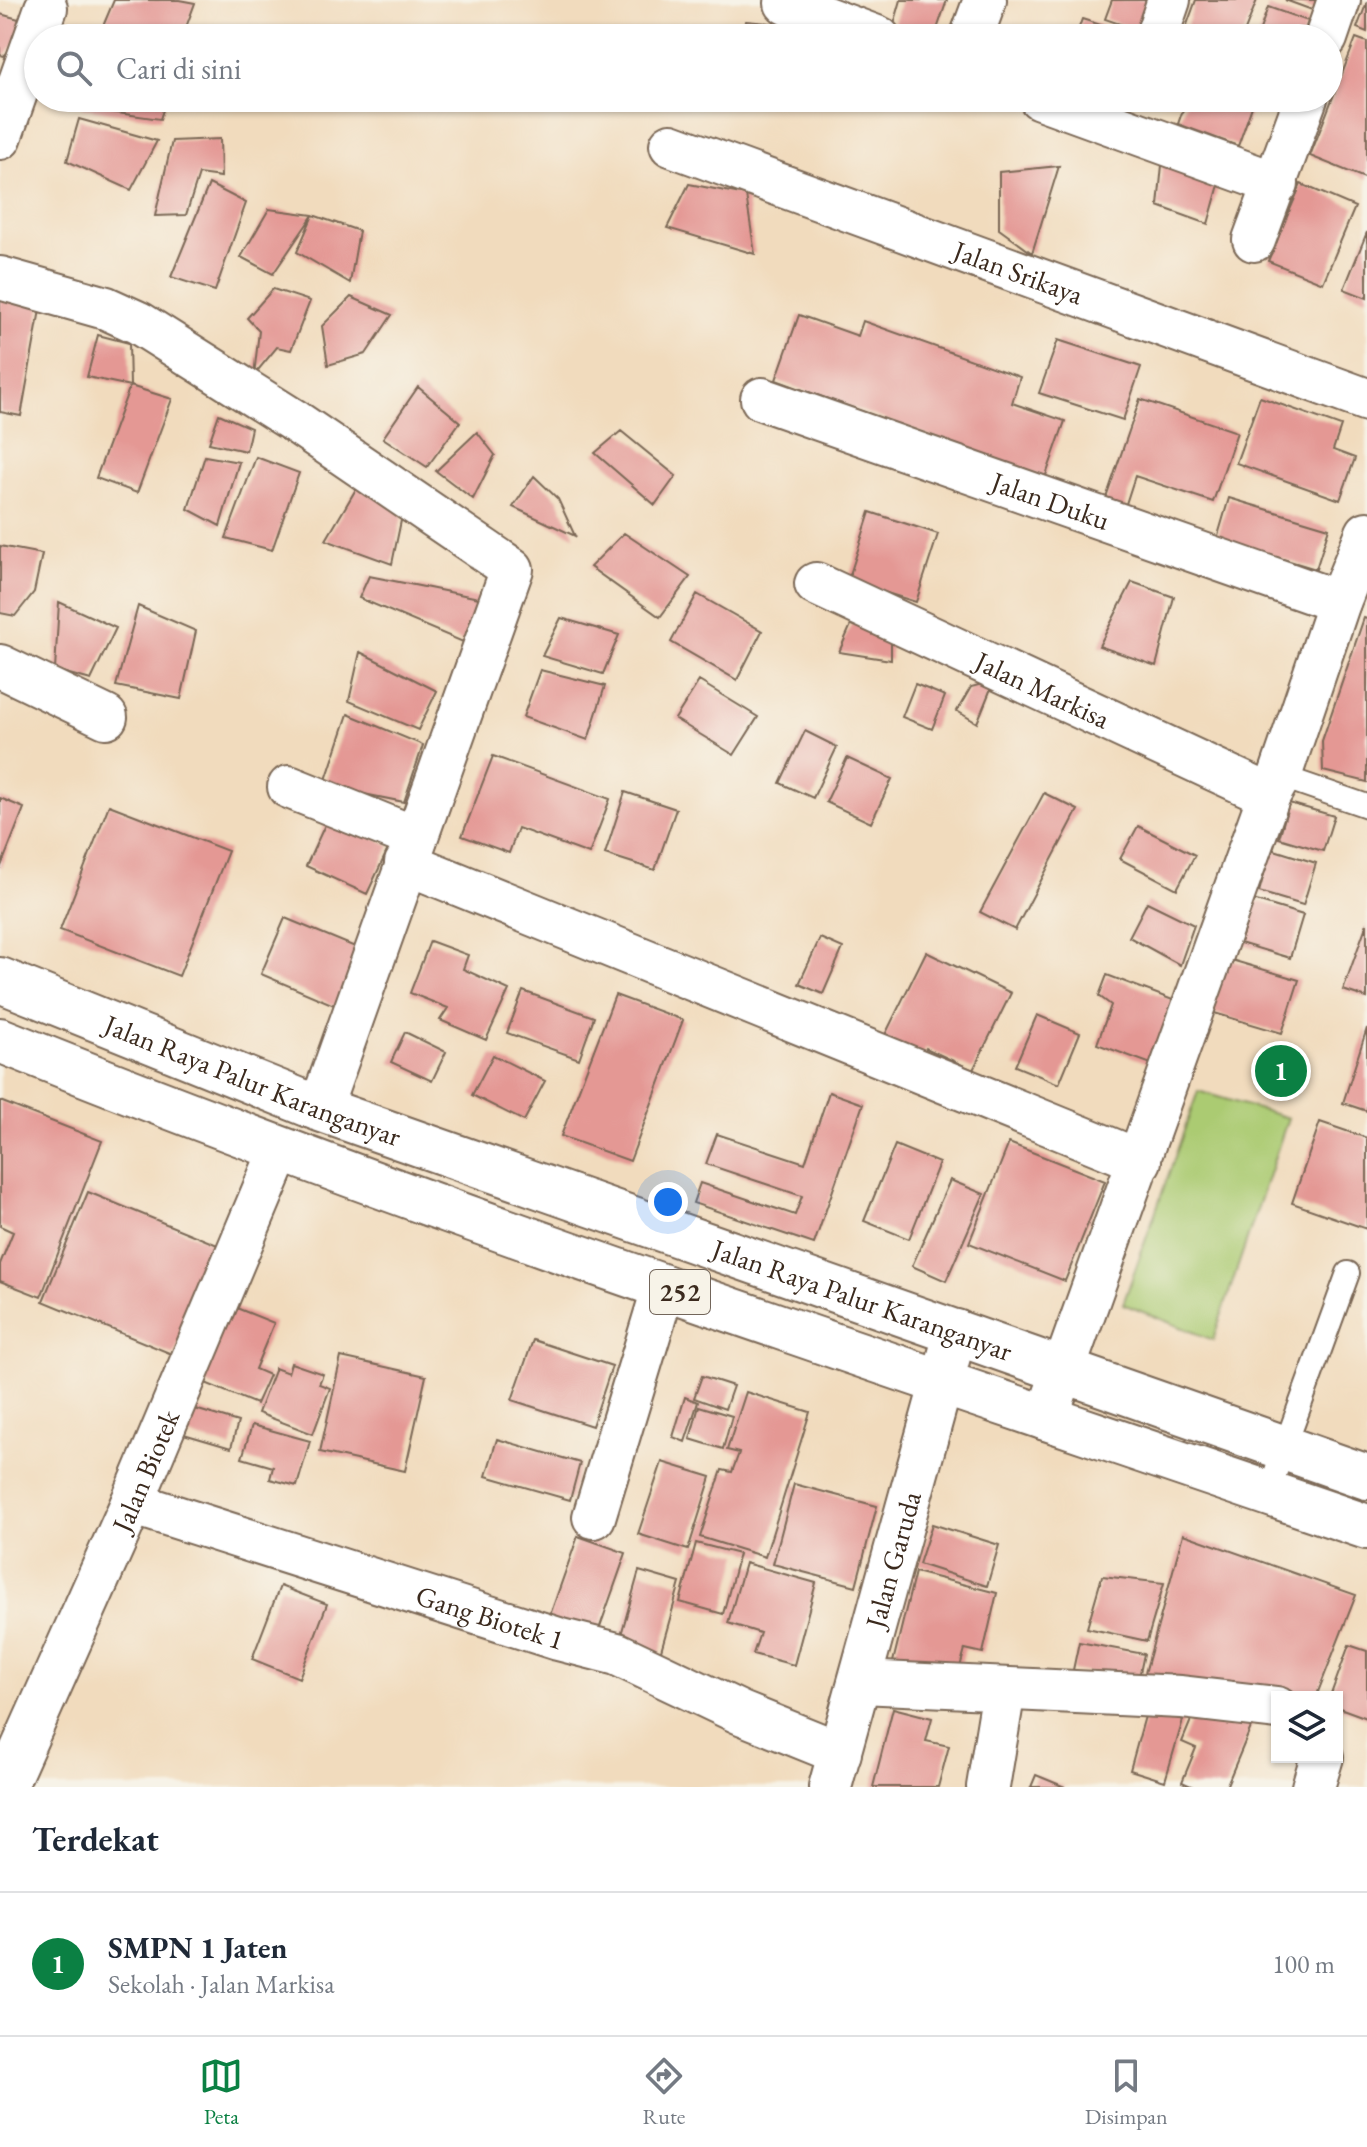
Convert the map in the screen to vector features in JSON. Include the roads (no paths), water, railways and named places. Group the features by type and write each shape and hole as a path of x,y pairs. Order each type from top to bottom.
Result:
{"main road":[{"name":"Jalan Raya Palur Karanganyar","path":"0,980 320,1109 1367,1477"},
{"name":"Jalan Raya Palur Karanganyar","path":"0,1040 280,1151 943,1385 1367,1527"}],"street":[{"path":"976,24 985,0"},
{"path":"1161,24 1169,0"},
{"path":"1331,24 1339,0"},
{"path":"803,5 847,24"},
{"path":"40,24 46,8"},
{"path":"0,138 24,70"},
{"path":"1254,240 1301,112"},
{"path":"1130,113 1277,184"},
{"name":"Jalan Srikaya","path":"671,145 1367,400"},
{"path":"0,278 106,308 139,323 296,422 512,569 320,1109"},
{"name":"Jalan Duku","path":"762,399 1339,602"},
{"path":"1046,1419 1339,602 1367,533"},
{"name":"Jalan Markisa","path":"816,584 1275,785"},
{"path":"0,666 106,717"},
{"path":"289,787 411,850 1140,1161"},
{"name":"Jalan Biotek","path":"5,1787 132,1503 280,1151"},
{"path":"594,1517 664,1286"},
{"name":"Jalan Garuda","path":"835,1770 956,1331"},
{"name":"Gang Biotek 1","path":"132,1503 558,1639 617,1654 741,1713 835,1770"},
{"path":"861,1682 1181,1697 1271,1707"},
{"path":"988,1787 1004,1690"},
{"path":"1313,1787 1320,1763"}],"lane":[{"path":"1275,785 1367,806"},
{"path":"1268,1493 1348,1273"}],"place":[{"name":"SMPN 1 Jaten","path":"1281,1071"}]}
